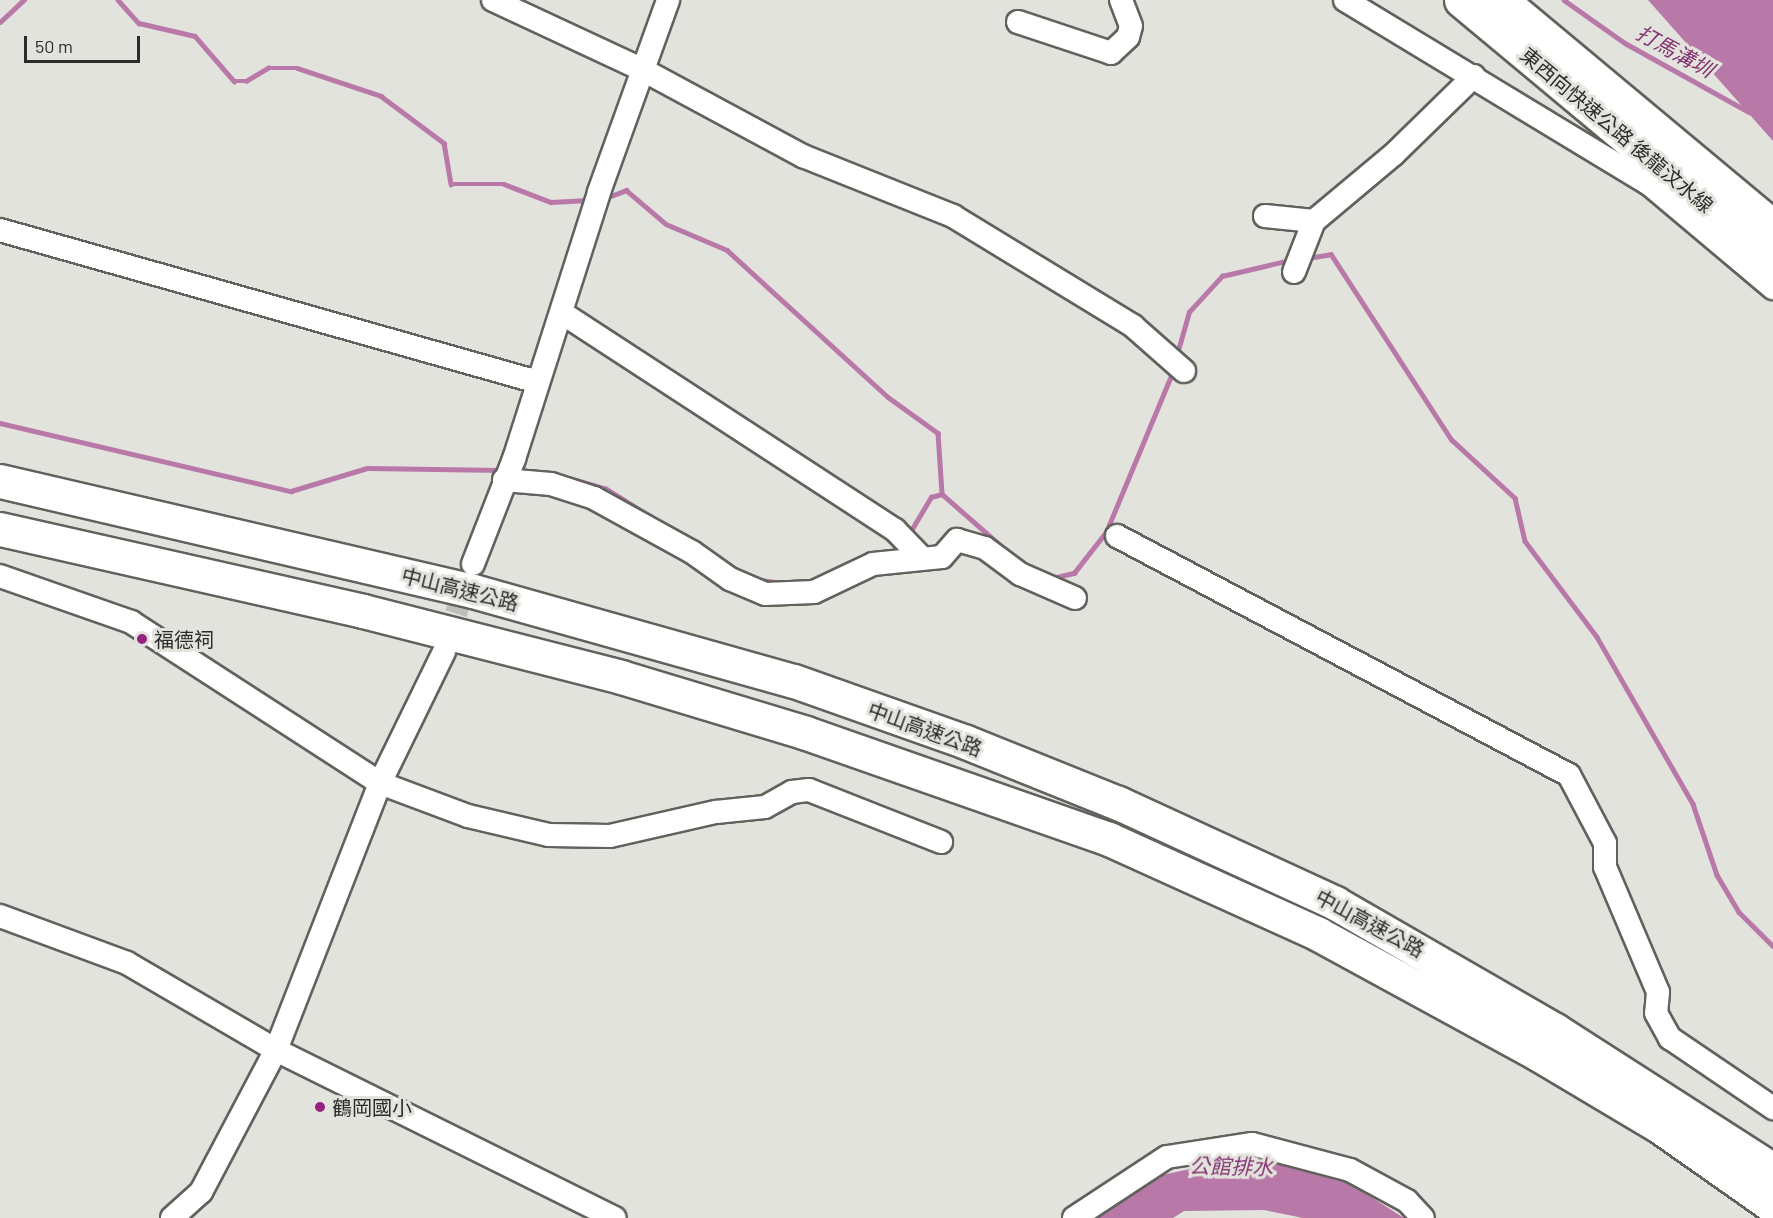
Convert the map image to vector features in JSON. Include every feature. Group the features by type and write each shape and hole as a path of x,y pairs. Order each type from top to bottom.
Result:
{"highway":[{"name":"東西向快速公路 後龍汶水線","path":"1461,0 1773,260"},
{"name":"東西向快速公路 後龍汶水線","path":"1501,0 1773,227"},
{"name":"中山高速公路","path":"0,481 496,597 794,681 966,742 1118,803 1335,903 1555,1030 1773,1170"},
{"name":"中山高速公路","path":"0,529 363,611 621,677 817,736 1109,839 1318,934 1538,1053 1659,1126 1773,1206"}],"street":[{"path":"493,0 643,69 803,156 953,216 1133,326 1157,352 1184,371"},
{"path":"473,564 508,472 562,313 597,199 668,0"},
{"path":"1018,22 1111,53 1128,37 1131,26 1120,0"},
{"path":"1345,0 1649,184 1773,288"},
{"path":"1294,272 1314,221 1393,155 1474,76"},
{"path":"1265,216 1314,221"},
{"path":"0,230 538,382"},
{"path":"562,313 895,530 922,558"},
{"path":"508,472 594,498 692,552 730,579 765,594 814,592 873,564 942,557 957,540 985,548 1020,574 1075,598"},
{"path":"1117,536 1569,774 1605,843 1605,867 1658,992 1656,1013 1670,1038 1773,1108"},
{"path":"0,576 131,622 380,783 468,816 549,835 647,831 716,812 765,807 792,792 809,790 941,842"},
{"path":"172,1218 201,1192 276,1050 380,783 444,652"},
{"path":"0,916 127,963 276,1050 585,1211 615,1218"},
{"path":"1074,1218 1167,1157 1252,1144 1350,1170 1407,1202 1423,1218"}],"water":[{"path":"1648,0 1773,0 1773,141"},
{"name":"公館排水","path":"1226,1161 1275,1162 1351,1184 1404,1218 1303,1218 1264,1210 1184,1211 1173,1218 1085,1218 1144,1179"}],"waterway":[{"path":"0,22 24,0"},
{"path":"118,0 139,23 195,36 234,81 246,81 268,68 297,68 381,96 444,143 451,184 504,184 551,202 588,200"},
{"name":"打馬溝圳","path":"1564,0 1625,43 1749,112"},
{"path":"603,199 626,190 666,224 727,250 888,397 938,433 942,494 1007,551"},
{"path":"1307,258 1331,254 1452,440 1515,498 1525,541 1597,637 1693,804 1717,875 1739,912 1773,946"},
{"path":"1177,354 1189,312 1222,276 1290,260"},
{"path":"1052,578 1074,573 1106,532 1173,371"},
{"path":"0,423 291,491 367,468 502,470"},
{"path":"516,470 552,474"},
{"path":"569,478 605,488 650,516"},
{"path":"909,534 931,497 942,494"},
{"path":"755,579 779,583"}],"tunnel":[{"path":"446,645 468,576"}],"place":[{"name":"福德祠","path":"142,639"},
{"name":"鶴岡國小","path":"320,1107"}]}
